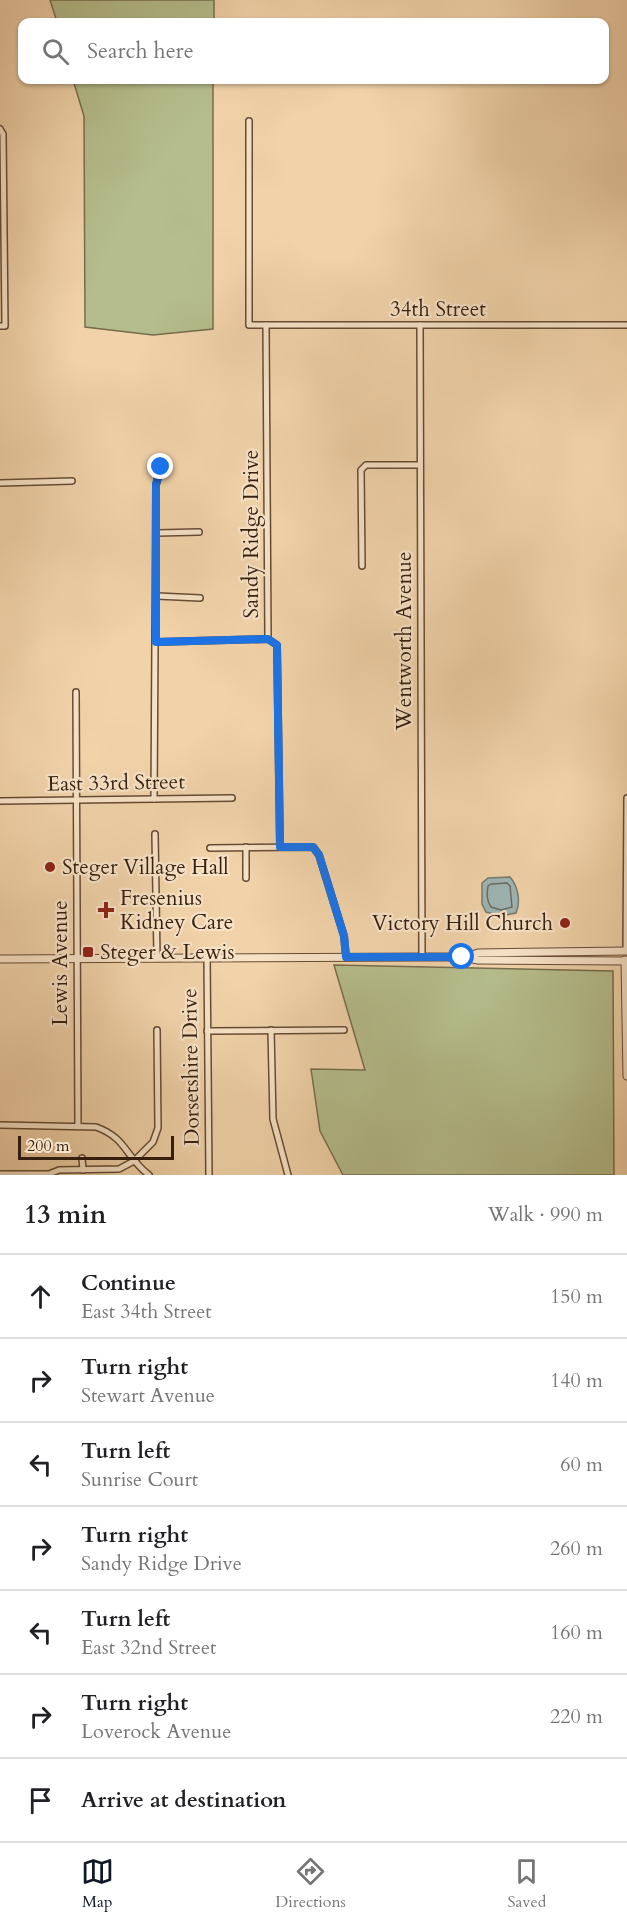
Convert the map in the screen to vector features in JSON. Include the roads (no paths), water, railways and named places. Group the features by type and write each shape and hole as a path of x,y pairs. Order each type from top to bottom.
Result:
{"street":[{"name":"34th Street","path":"249,121 249,325 627,326"},
{"path":"0,129 3,134 2,326"},
{"name":"Sandy Ridge Drive","path":"266,325 268,639 277,645 280,847"},
{"name":"Wentworth Avenue","path":"420,325 422,957"},
{"path":"362,566 361,470 366,465 420,465"},
{"path":"154,799 156,484 161,467"},
{"path":"0,483 72,481"},
{"path":"157,533 200,532"},
{"path":"157,596 200,598"},
{"path":"156,642 268,639"},
{"name":"Lewis Avenue","path":"76,692 78,1125"},
{"name":"East 33rd Street","path":"0,801 232,798"},
{"path":"627,798 627,1076"},
{"path":"155,834 157,958"},
{"path":"246,847 246,878"},
{"path":"210,848 313,847 319,855 344,936 346,957"},
{"path":"462,957 478,953 626,951"},
{"path":"0,958 462,957 478,960 626,962"},
{"name":"Dorsetshire Drive","path":"207,958 209,1175"},
{"path":"0,1174 49,1175 59,1170 119,1169 134,1161 153,1142 158,1128 157,1030"},
{"path":"207,1030 344,1030"},
{"path":"271,1030 273,1119 288,1175"},
{"path":"0,1125 96,1127 114,1135 148,1175"},
{"path":"82,1158 83,1170"}],"water":[{"path":"510,877 518,894 516,913 501,916 486,912 482,904 482,883 488,878"}],"place":[{"name":"Steger Village Hall","path":"50,867"},
{"name":"Fresenius Kidney Care","path":"106,910"},
{"name":"Victory Hill Church","path":"565,923"},
{"name":"Steger & Lewis","path":"88,952"}]}
